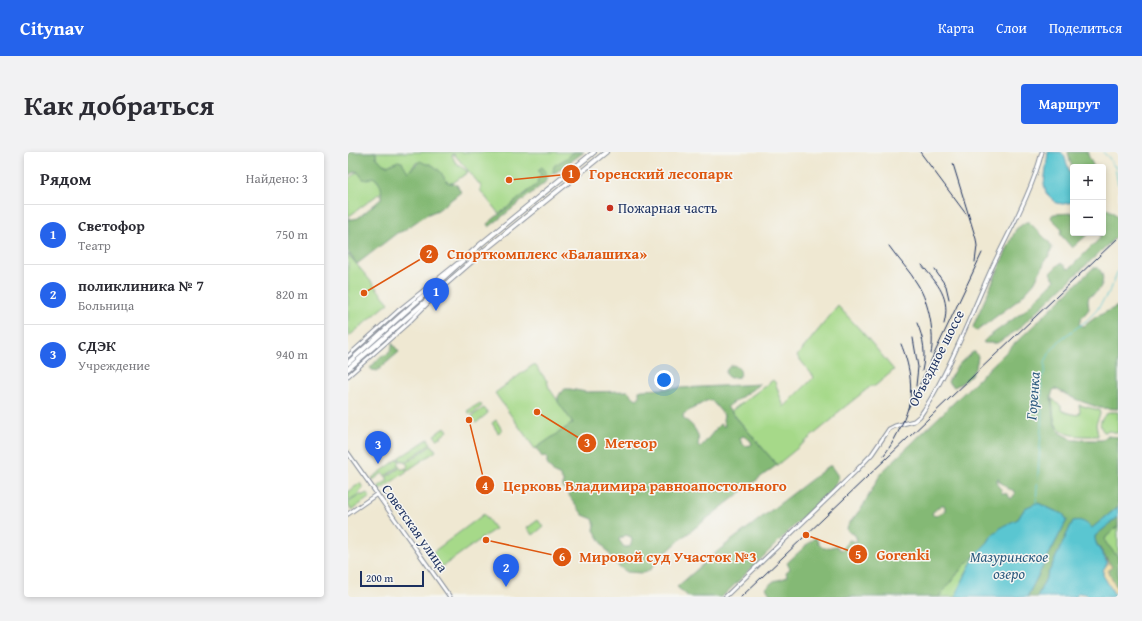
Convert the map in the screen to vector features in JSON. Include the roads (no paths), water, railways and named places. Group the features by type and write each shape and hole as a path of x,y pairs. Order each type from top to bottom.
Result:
{"highway":[{"path":"348,370 359,356 464,258 594,152"},
{"path":"348,363 359,356 486,249 606,152"}],"main road":[{"name":"Объездное шоссе","path":"725,597 855,472 872,454 889,429 914,421 920,416 945,372 990,271 1024,204 1042,152"},
{"path":"348,356 404,306 464,258"},
{"path":"348,376 408,323 452,279"},
{"path":"348,370 355,370"},
{"name":"Советская улица","path":"348,453 450,597"},
{"path":"348,514 377,494"}],"water":[{"path":"1048,152 1061,152 1064,155 1070,173 1070,203 1056,203 1046,193 1044,184"},
{"name":"Мазуринское озеро","path":"1036,503 1063,514 1067,520 1027,597 955,597 977,553 988,542 992,535 1003,526 1018,519 1025,508"},
{"name":"Мазуринское озеро","path":"1118,507 1118,517 1095,536 1096,543 1107,564 1103,570 1103,575 1116,597 1087,597 1086,594 1078,593 1076,597 1037,597 1073,521 1081,521 1092,528"}],"waterway":[{"name":"Горенка","path":"1103,152 1115,166 1118,184"},
{"name":"Горенка","path":"1036,503 1041,432 1041,379 1045,371 1045,362 1050,352 1061,339 1086,321 1096,311 1111,289 1118,270"},
{"path":"1114,594 1118,593"}],"railway":[{"path":"920,152 966,214"},
{"path":"953,164 976,239 977,246 975,262"},
{"path":"741,597 1118,238"},
{"path":"889,246 908,270 922,292 928,309 932,328 931,354"},
{"path":"908,409 982,253"},
{"path":"922,265 942,292 946,306 944,324"},
{"path":"935,270 946,286 949,299"},
{"path":"917,323 924,347 922,371"},
{"path":"913,338 918,367 916,386"},
{"path":"884,455 901,426 910,400 910,376 901,344"}],"place":[{"name":"Горенский лесопарк","path":"509,180"},
{"name":"Пожарная часть","path":"610,208"},
{"name":"Спорткомплекс «Балашиха»","path":"364,293"},
{"name":"Светофор","path":"436,311"},
{"name":"Метеор","path":"537,412"},
{"name":"Церковь Владимира равноапостольного","path":"469,420"},
{"name":"СДЭК","path":"378,464"},
{"name":"Gorenki","path":"806,535"},
{"name":"Мировой суд Участок №3","path":"486,540"},
{"name":"поликлиника № 7","path":"506,587"}]}
